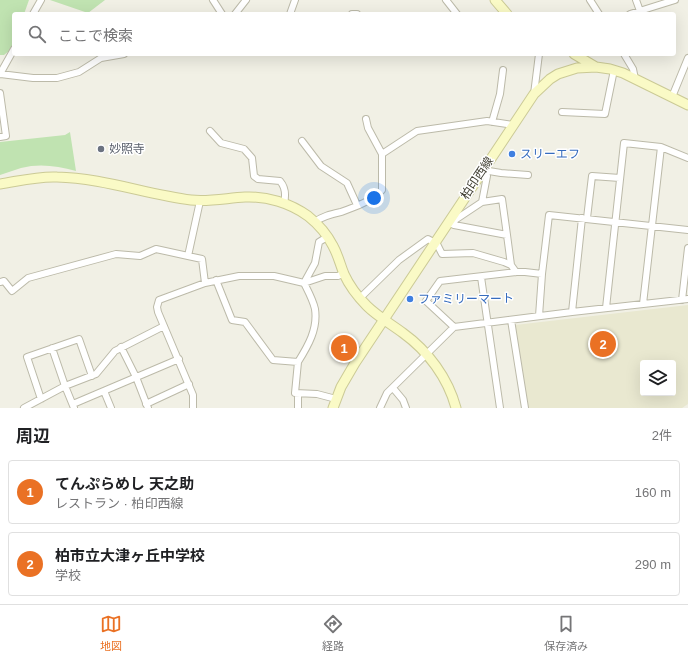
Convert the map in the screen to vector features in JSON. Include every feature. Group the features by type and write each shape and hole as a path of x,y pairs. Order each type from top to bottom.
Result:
{"street":[{"path":"34,12 41,0"},
{"path":"213,0 221,12"},
{"path":"237,12 246,0"},
{"path":"291,12 295,0"},
{"path":"446,0 455,12"},
{"path":"496,0 505,12"},
{"path":"590,0 598,12"},
{"path":"636,0 640,11"},
{"path":"637,12 674,0"},
{"path":"12,53 0,74 33,78 57,78 80,72 101,58 112,56"},
{"path":"534,94 539,56"},
{"path":"581,56 596,66"},
{"path":"625,56 633,69 635,79"},
{"path":"672,97 688,58"},
{"name":"柏印西線","path":"334,403 348,374 434,243 451,224 483,170 534,94 550,79 558,74 577,68 596,66 614,70 688,105"},
{"path":"492,122 500,94 503,70"},
{"path":"562,112 605,114 614,70"},
{"path":"0,93 6,136 0,137"},
{"path":"315,222 320,218 375,197 382,190 382,154 368,128 366,119"},
{"path":"382,154 417,131 487,121 513,125"},
{"path":"210,132 221,142 244,149 252,158 254,176 258,179 280,181 285,186 286,197 284,203"},
{"path":"302,140 321,166 347,183 357,205"},
{"path":"606,308 624,143 660,147 688,158"},
{"path":"642,304 660,147"},
{"path":"483,170 528,175"},
{"path":"482,202 487,176 483,170"},
{"path":"572,312 584,218 592,176 620,178"},
{"path":"0,184 40,178 72,177 176,198 200,201 252,198 266,199 284,203 299,210 315,222 327,237 336,253 344,273 367,306 404,334 427,355 447,384 456,408"},
{"path":"451,224 482,202 502,199 511,265 516,272"},
{"path":"188,256 200,201"},
{"path":"539,316 549,215 688,230"},
{"path":"451,224 507,235"},
{"path":"304,283 315,263 319,242 327,237"},
{"path":"360,298 399,260 428,239 437,244 442,254 473,253 511,265"},
{"path":"0,282 4,281 12,291 28,278 116,254 140,256 156,248 202,259 206,282"},
{"path":"380,408 387,393 454,327 685,299 688,248"},
{"path":"454,327 426,301 440,281 516,272 542,274"},
{"path":"193,408 193,395 157,307 159,300 206,282 240,276 260,275 284,278 304,283 325,276 338,276 344,273"},
{"path":"481,276 500,408"},
{"path":"216,280 232,320 245,322 273,360 298,362"},
{"path":"298,408 298,393 295,393 298,362 310,343 314,330 315,310 304,283"},
{"path":"511,320 525,408"},
{"path":"24,408 64,386 96,374 115,351 164,326"},
{"path":"41,399 27,357 79,339 92,376"},
{"path":"121,347 136,377 147,406 189,384"},
{"path":"52,348 64,386 73,406 179,359"},
{"path":"393,388 404,400 406,408"},
{"path":"104,391 111,408"},
{"path":"298,393 316,394 334,403"}],"shaded area":[{"path":"688,305 688,404 682,408 528,408 515,325"}],"green space":[{"path":"0,0 29,0 25,12 12,12 12,49 4,55 0,55"},
{"path":"50,0 105,0 89,12 85,12"},
{"path":"70,132 76,171 42,165 28,166 0,175 0,142 65,135"}],"place":[{"name":"妙照寺","path":"101,149"},
{"name":"スリーエフ","path":"512,154"},
{"name":"ファミリーマート","path":"410,299"},
{"name":"柏市立大津ヶ丘中学校","path":"603,344"},
{"name":"てんぷらめし 天之助","path":"344,348"}]}
